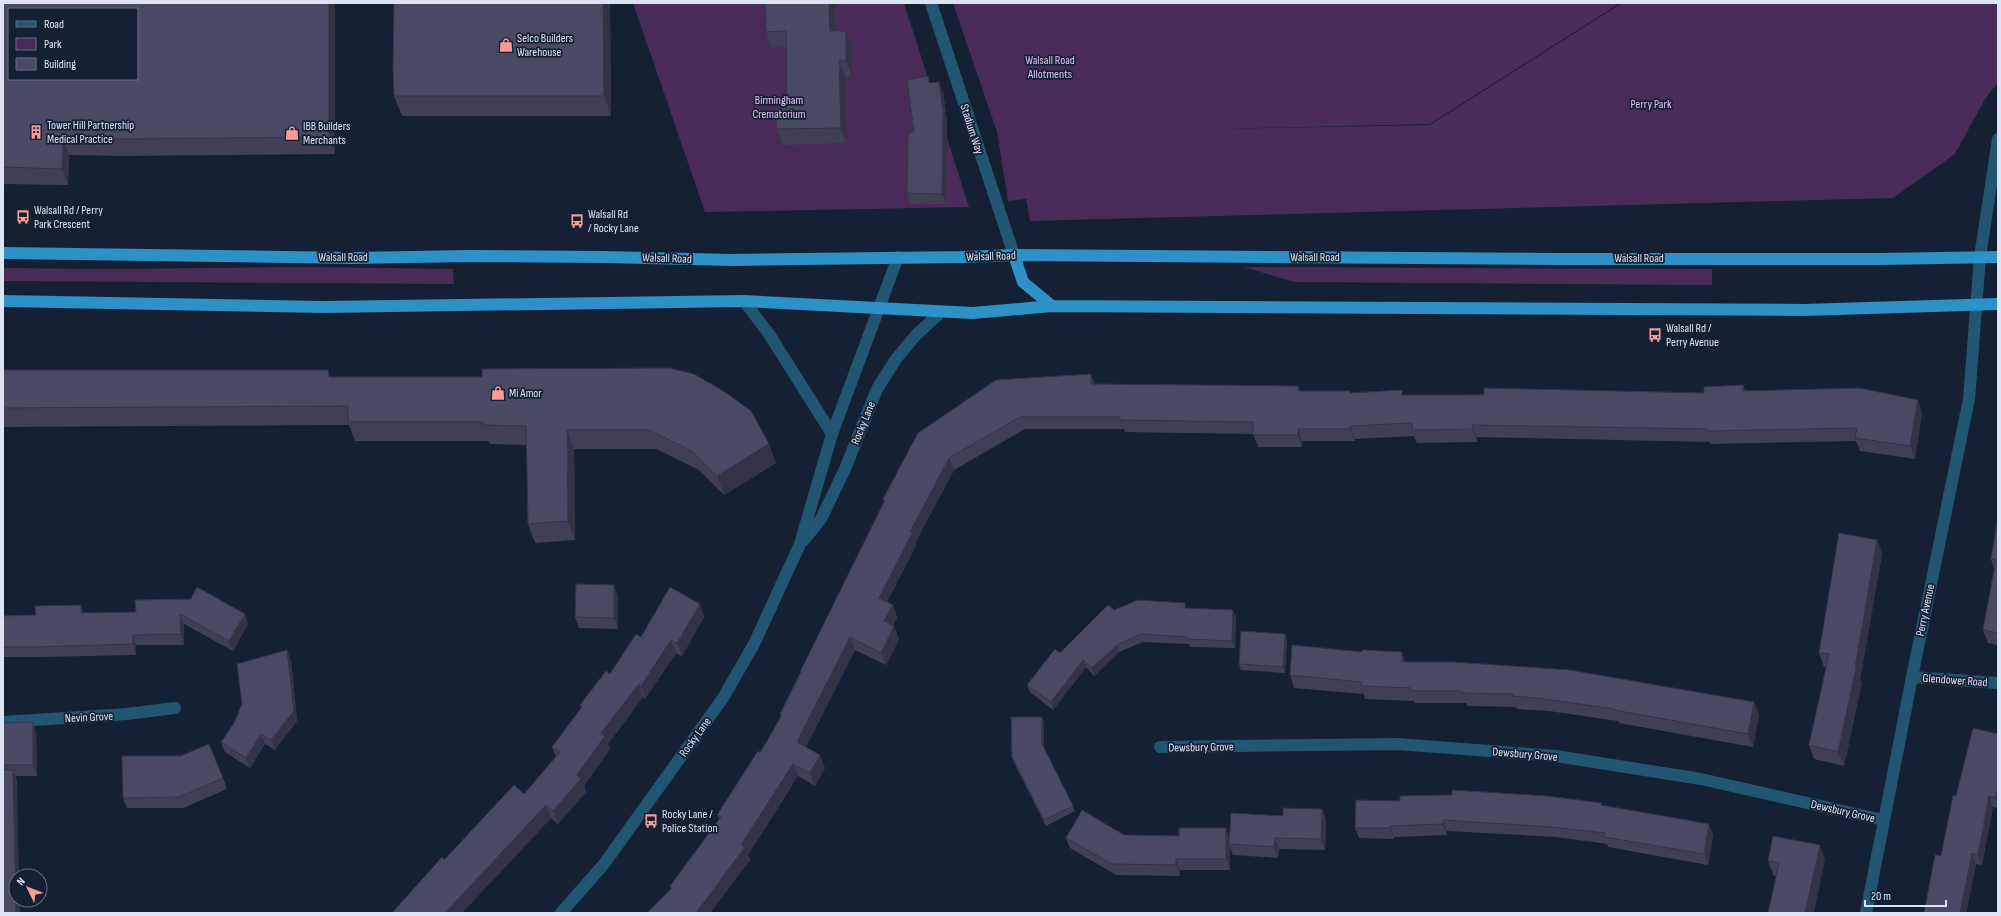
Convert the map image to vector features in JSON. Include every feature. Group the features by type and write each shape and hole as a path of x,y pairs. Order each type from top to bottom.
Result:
{"highway":[{"name":"Walsall Road","path":"3,253 354,258 467,256 604,257 734,260 1014,255 1550,259 1881,259 1998,257"},
{"path":"1014,255 1023,282 1052,306"},
{"path":"3,302 325,308 744,301 941,312 973,312 1052,306 1804,310 1976,306 1998,304"}],"street":[{"name":"Stadium Way","path":"931,3 1014,255"},
{"path":"1976,306 1980,257 1998,139"},
{"name":"Rocky Lane","path":"561,913 604,864 723,698 754,644 800,544 832,434 898,257"},
{"name":"Rocky Lane","path":"744,301 769,334 832,434"},
{"name":"Perry Avenue","path":"1866,913 1883,820 1969,399 1976,306"},
{"name":"Rocky Lane","path":"800,544 821,519 845,470 877,389 896,360 916,335 941,312"},
{"name":"Glendower Road","path":"1912,677 1998,684"},
{"name":"Nevin Grove","path":"3,722 127,714 175,708"},
{"name":"Dewsbury Grove","path":"1160,747 1397,744 1556,756 1701,779 1883,820"}],"green space":[{"name":"Birmingham Crematorium","path":"633,3 904,3 969,207 705,212"},
{"name":"Perry Park","path":"953,3 1620,3 1430,124 1211,129 1430,125 1622,3 1998,3 1998,82 1985,99 1955,154 1893,198 1030,221 1026,199 1008,201 997,132"},
{"path":"302,267 453,269 454,284 3,281 3,268 109,269"},
{"path":"1244,267 1712,269 1712,285 1294,282"}],"building":[{"path":"3,3 329,3 329,137 63,138 62,169 3,167"},
{"name":"Selco Builders Warehouse","path":"394,3 603,3 604,96 394,96"},
{"path":"765,3 829,3 830,31 846,31 846,61 839,61 841,128 777,129 776,108 787,108 786,31 766,32"},
{"path":"928,76 929,83 939,82 943,111 942,194 907,193 908,132 914,132 907,80"},
{"path":"669,368 694,374 725,392 751,411 769,444 717,476 692,451 649,430 567,430 568,521 528,524 526,426 483,425 483,422 348,422 348,406 3,408 3,370 328,370 329,377 482,377 482,369"},
{"path":"1091,374 1091,384 1298,386 1298,391 1350,391 1350,393 1402,390 1402,395 1484,395 1484,388 1704,393 1704,387 1743,385 1743,391 1859,388 1918,400 1910,446 1855,438 1857,428 1706,431 1706,429 1472,425 1473,429 1412,430 1412,423 1350,426 1350,429 1298,429 1298,435 1253,435 1253,422 1120,420 1120,417 1020,417 949,458 910,532 912,533 879,598 893,605 884,621 894,626 881,653 850,637 797,742 820,755 810,773 793,764 741,845 745,847 696,913 647,913 672,888 670,886 721,817 717,815 758,751 760,753 782,715 780,714 800,672 885,500 883,499 918,433 996,380"},
{"path":"1998,518 1998,633 1983,630 1996,560 1991,559"},
{"path":"1839,533 1877,540 1856,668 1838,752 1809,745 1829,654 1819,653"},
{"path":"576,584 614,585 614,618 575,617"},
{"path":"197,587 245,614 229,641 180,614 181,634 133,635 133,644 3,647 3,616 36,615 35,606 81,605 81,613 136,612 135,600 191,599"},
{"path":"670,587 700,604 677,643 671,640 641,686 639,684 601,733 605,736 577,775 581,779 553,811 546,805 445,913 392,913 442,857 444,860 514,785 524,794 560,752 552,747 582,707 580,705 606,671 610,674 636,634 641,637"},
{"path":"1138,600 1185,603 1185,608 1233,610 1232,641 1187,639 1187,637 1140,634 1117,645 1092,668 1083,660 1051,702 1027,685 1055,649 1060,653 1108,605 1114,610"},
{"path":"1241,631 1285,634 1283,667 1239,664"},
{"path":"1292,645 1362,652 1362,650 1402,652 1402,662 1453,662 1570,670 1754,702 1748,734 1614,709 1512,696 1513,694 1462,693 1462,691 1411,691 1411,688 1361,686 1361,682 1290,675"},
{"path":"287,650 294,711 271,740 261,734 246,758 221,742 234,723 242,704 237,664"},
{"path":"1011,717 1042,717 1042,744 1073,806 1044,820 1012,757"},
{"path":"33,722 33,765 3,765 3,723"},
{"path":"1973,728 1998,734 1998,787 1995,798 1989,796 1978,855 1972,853 1960,913 1924,913 1935,855 1941,856 1953,795 1956,796"},
{"path":"209,744 223,778 179,797 123,798 122,756 181,756"},
{"path":"3,770 13,770 15,868 8,868 8,908 16,908 16,913 3,913"},
{"path":"1452,790 1547,796 1602,803 1601,805 1709,824 1704,854 1604,837 1605,833 1552,827 1443,820 1443,824 1390,826 1390,828 1355,828 1356,800 1400,801 1400,796 1452,795"},
{"path":"1283,808 1322,809 1321,839 1275,838 1274,847 1229,844 1231,813 1283,816"},
{"path":"1082,810 1124,835 1179,836 1179,828 1226,828 1226,859 1176,859 1176,865 1112,864 1066,838"},
{"path":"1773,836 1820,845 1805,913 1768,913 1779,863 1768,861"}],"place":[{"name":"Selco Builders Warehouse","path":"506,45"},
{"name":"Tower Hill Partnership Medical Practice","path":"36,132"},
{"name":"IBB Builders Merchants","path":"292,133"},
{"name":"Walsall Rd / Perry Park Crescent","path":"23,217"},
{"name":"Walsall Rd / Rocky Lane","path":"577,221"},
{"name":"Walsall Rd / Perry Avenue","path":"1655,335"},
{"name":"Mi Amor","path":"498,393"},
{"name":"Rocky Lane / Police Station","path":"651,821"}],"park label":[{"name":"Walsall Road Allotments","path":"1050,67"}]}
